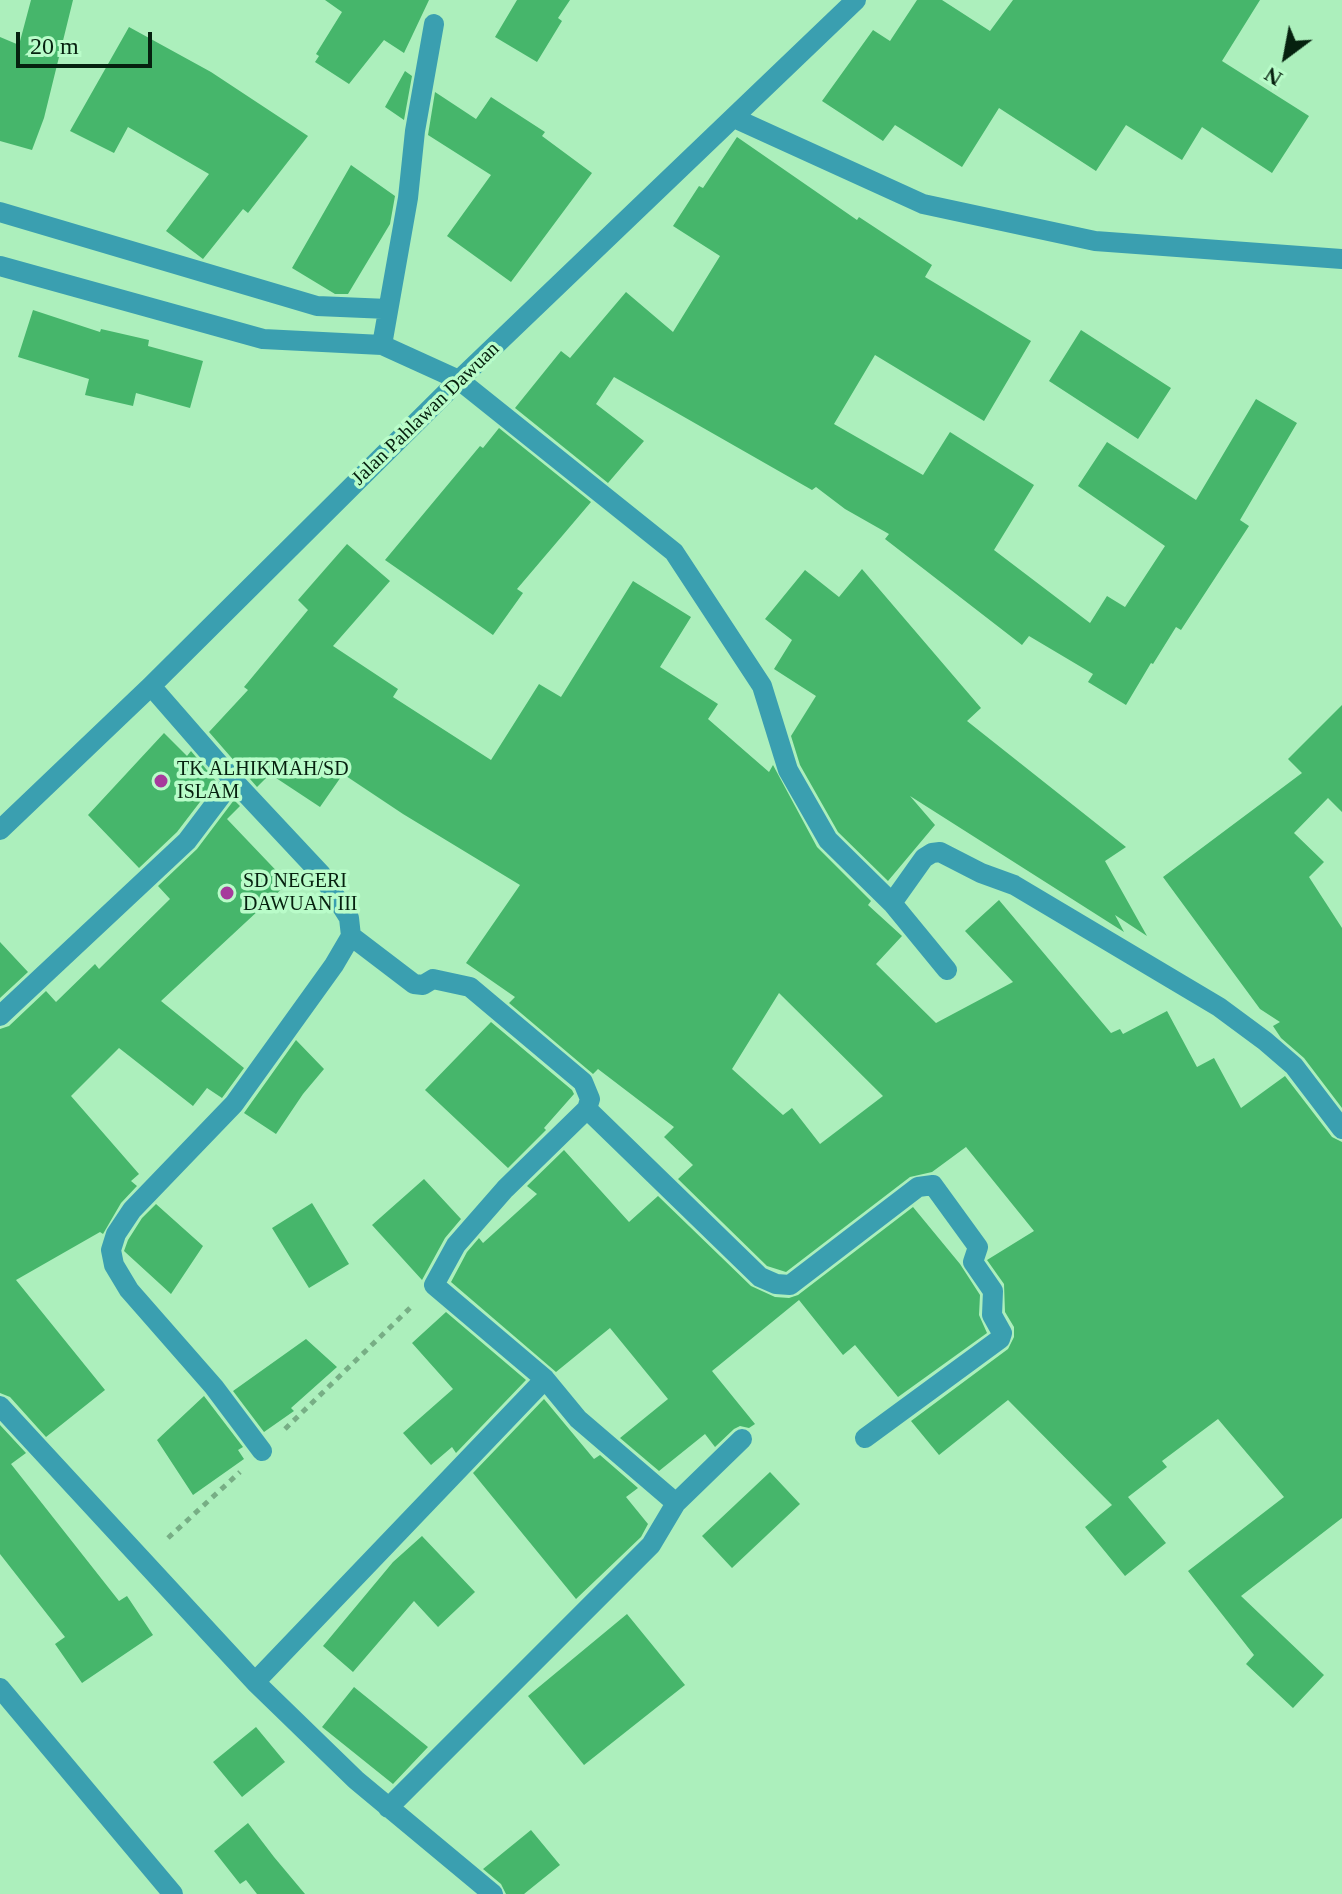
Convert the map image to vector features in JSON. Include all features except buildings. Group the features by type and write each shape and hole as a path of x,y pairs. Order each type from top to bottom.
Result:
{"street":[{"name":"Jalan Pahlawan Dawuan","path":"0,830 151,686 459,380 852,1"},
{"path":"388,331 434,24"},
{"path":"734,118 923,204 1095,241 1342,259"},
{"path":"0,212 317,306 388,331 429,365 459,380 674,552 762,686 788,770 828,840 892,903 947,970"},
{"path":"0,266 263,339 388,331"},
{"path":"151,686 321,874 349,918 351,936 334,965 234,1104 132,1210 116,1234 111,1250 114,1265 129,1290 214,1387 262,1451"},
{"path":"0,1016 187,841 233,780"},
{"path":"892,903 924,858 932,853 940,852 981,873 1014,885 1219,1007 1265,1041 1294,1066 1342,1129"},
{"path":"351,936 414,984 423,985 433,979 470,987 583,1082 590,1099 587,1109 505,1189 456,1245 434,1285 545,1379 578,1419 676,1503"},
{"path":"587,1109 760,1277 776,1284 790,1285 918,1187 933,1185 978,1247 973,1262 993,1291 992,1315 1002,1333 1000,1339 865,1438"},
{"path":"255,1682 545,1379"},
{"path":"0,1406 255,1682 356,1780 493,1894"},
{"path":"388,1808 651,1545 676,1503 742,1439"},
{"path":"0,1688 173,1894"}],"path":[{"path":"143,1559 199,1511 434,1285"}],"place":[{"name":"TK ALHIKMAH/SD ISLAM","path":"161,781"},
{"name":"SD NEGERI DAWUAN III","path":"227,893"}]}
